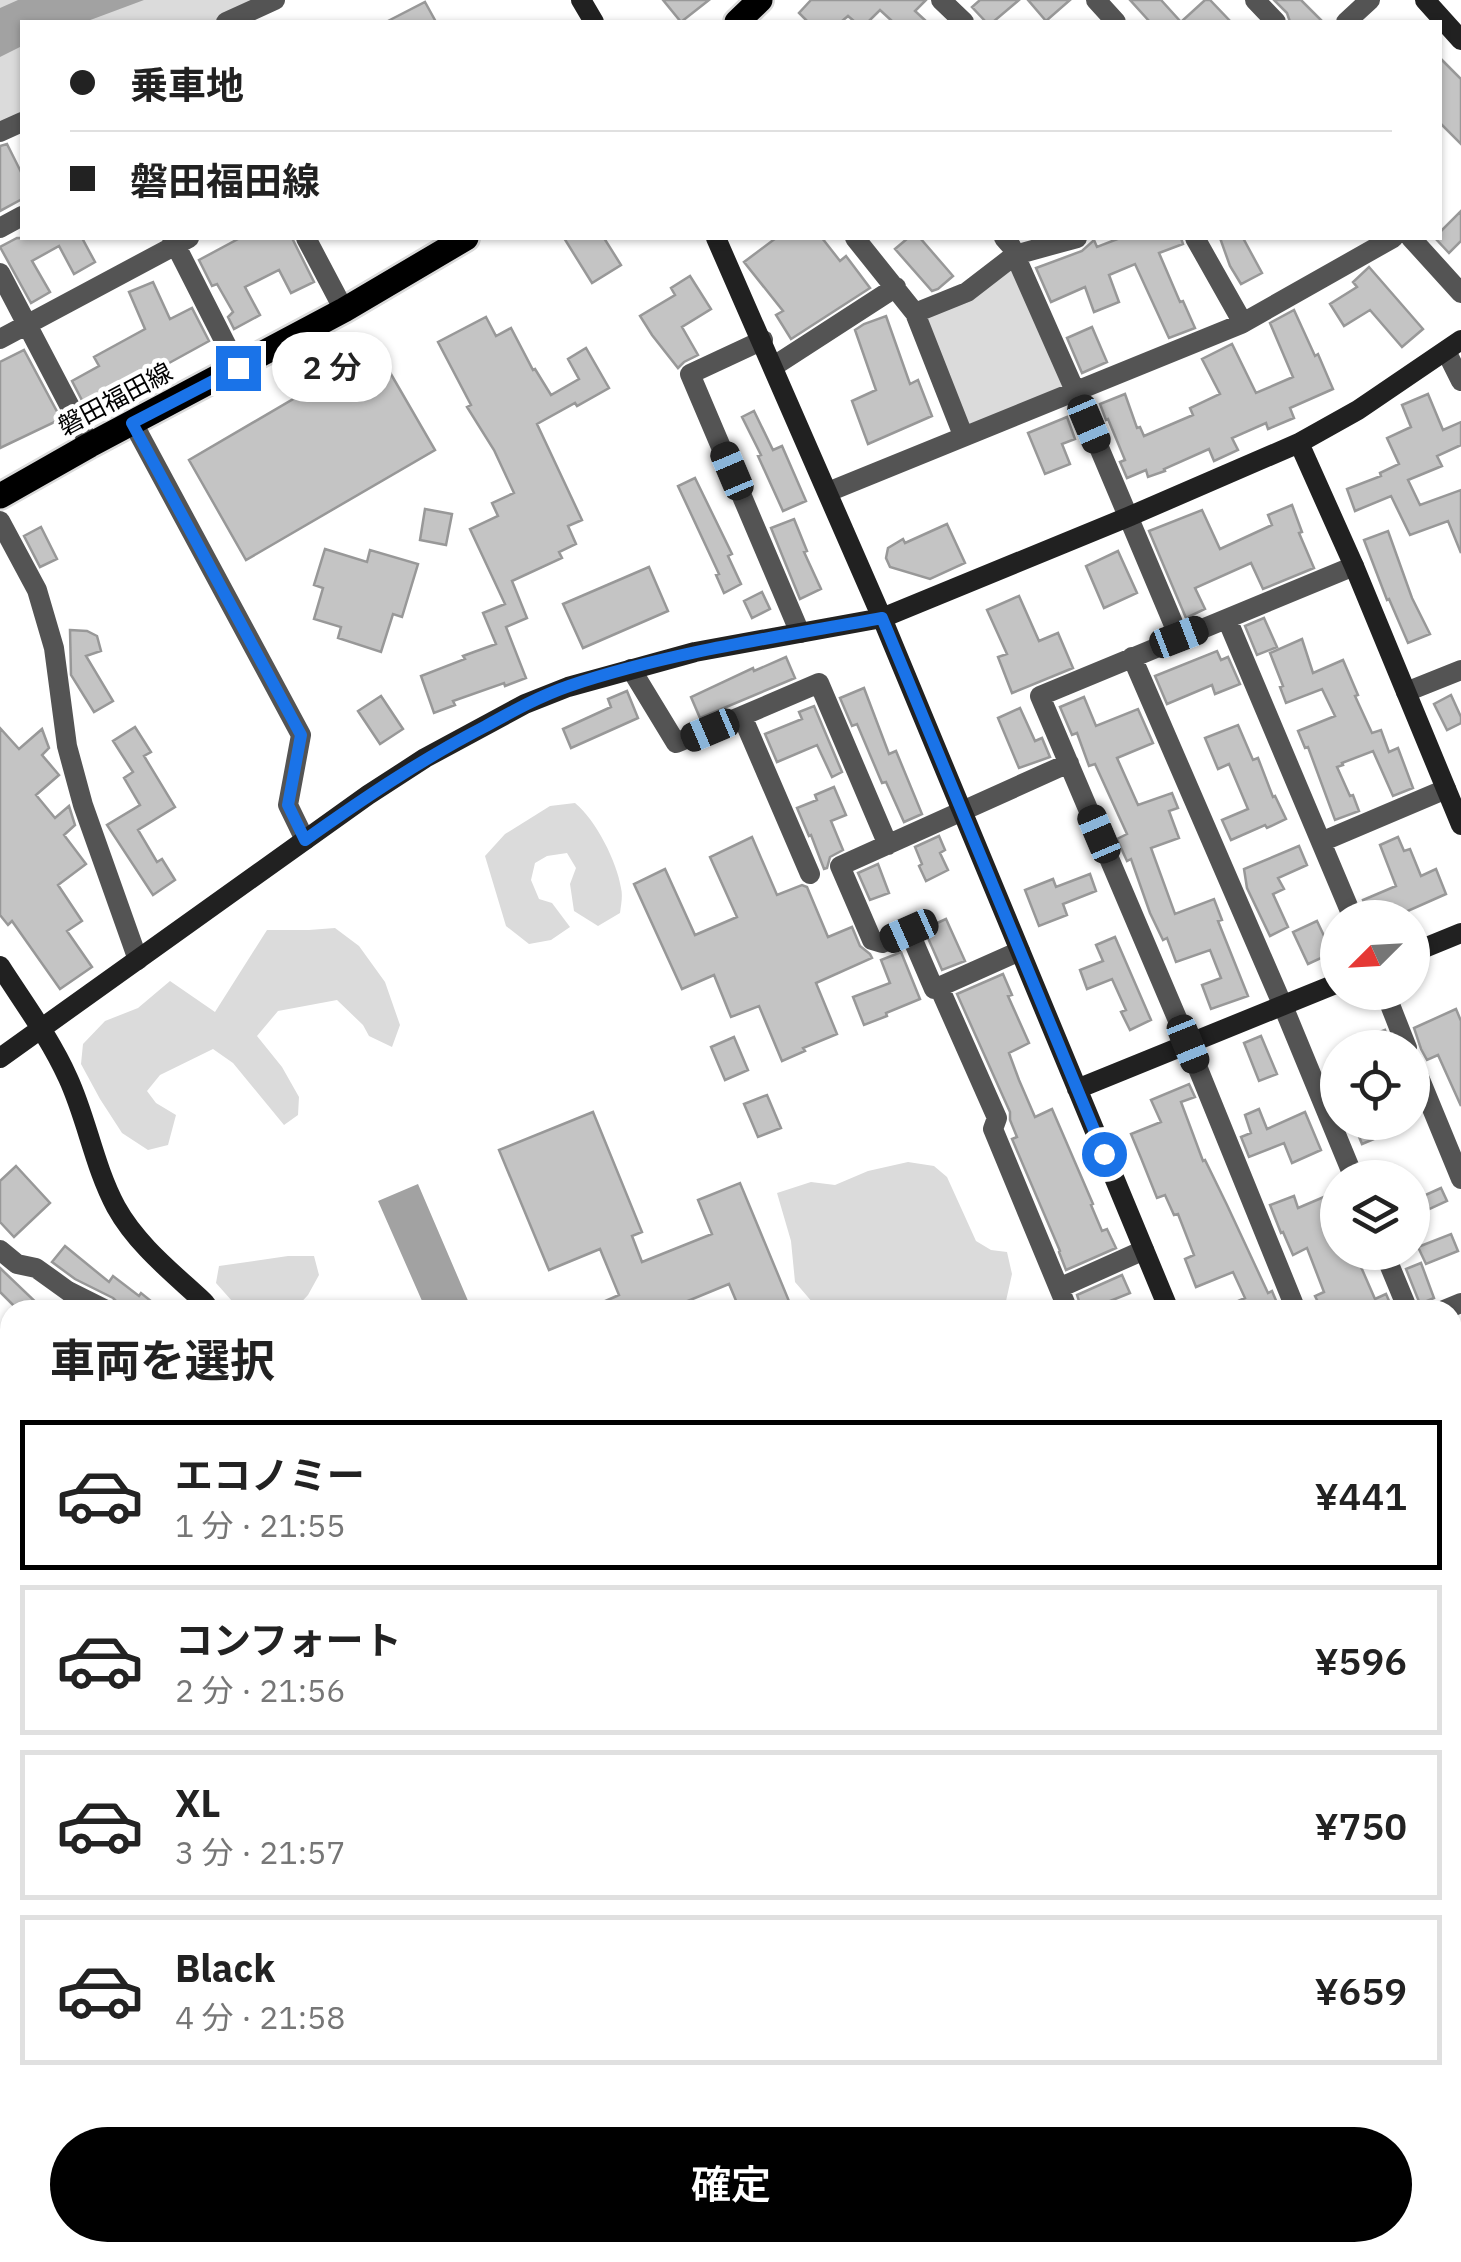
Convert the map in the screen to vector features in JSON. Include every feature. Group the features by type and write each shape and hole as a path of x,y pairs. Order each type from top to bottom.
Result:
{"main road":[{"path":"739,20 760,0"},
{"name":"磐田福田線","path":"0,496 344,310 463,240"}],"street":[{"path":"230,20 274,0"},
{"path":"1096,0 1114,20"},
{"path":"1255,0 1274,20"},
{"path":"1348,20 1370,0"},
{"path":"1425,0 1461,40"},
{"path":"0,339 179,240 238,368"},
{"path":"307,240 344,310"},
{"path":"717,240 882,618 1166,1300"},
{"path":"858,240 915,313 963,435"},
{"path":"915,313 967,292 1009,246 1060,240"},
{"path":"1196,240 1243,323"},
{"path":"828,492 1243,323 1390,240"},
{"path":"1412,240 1461,292"},
{"path":"1009,246 1179,637"},
{"path":"0,273 90,445"},
{"path":"774,366 896,287"},
{"path":"762,340 690,374 800,633"},
{"path":"0,1058 368,795 425,758 525,704 568,686 695,652 882,618 1299,443 1358,410 1454,346 1461,381"},
{"path":"132,423 301,735 288,805 305,840"},
{"path":"1299,443 1461,825"},
{"path":"0,521 37,590 54,648 67,746 83,805 138,960"},
{"path":"1292,1300 1040,696 1354,566"},
{"path":"1226,619 1345,900"},
{"path":"1132,657 1347,1160"},
{"path":"631,669 676,744 819,683 888,844"},
{"path":"1406,692 1461,670"},
{"path":"742,716 810,874"},
{"path":"1020,951 934,989 909,931 882,943 872,940 840,866 1069,764"},
{"path":"1321,842 1446,789"},
{"path":"1430,945 1461,933"},
{"path":"0,966 41,1029 72,1088 117,1209 150,1252 202,1300"},
{"path":"940,987 998,1118 993,1129 1064,1300"},
{"path":"1077,1089 1320,991"},
{"path":"1430,1104 1461,1180"},
{"path":"0,1250 17,1264 36,1268 86,1300"},
{"path":"1059,1288 1144,1250"},
{"path":"1391,1270 1404,1300"}],"shaded area":[{"path":"0,0 275,0 230,20 20,20 20,120 0,131"},
{"path":"18,0 144,0 90,20 20,20 20,47 0,57 0,8"},
{"path":"1015,255 1071,395 963,435 915,313"},
{"path":"575,803 598,831 610,854 622,891 620,913 598,926 574,911 570,884 576,868 567,853 547,856 535,863 531,880 539,899 552,903 570,927 551,940 529,944 506,926 485,856 505,834 550,806"},
{"path":"335,928 359,946 385,982 400,1025 392,1047 369,1036 337,1000 278,1011 257,1036 282,1067 299,1097 298,1115 284,1125 233,1063 213,1049 160,1075 147,1091 156,1103 176,1115 168,1145 148,1150 122,1133 81,1064 83,1044 105,1021 138,1008 170,981 215,1012 267,930"},
{"path":"908,1162 934,1166 947,1177 976,1241 991,1250 1007,1252 1012,1274 1006,1300 810,1300 795,1282 791,1241 777,1193 811,1182 835,1185 868,1171"},
{"path":"418,1184 468,1300 422,1300 378,1201"},
{"path":"314,1256 319,1275 303,1300 231,1300 216,1283 219,1266"}],"building":[{"path":"663,0 709,0 684,20"},
{"path":"811,0 926,0 915,11 925,20 891,20 880,10 870,20 853,20 848,16 843,20 806,20 799,13"},
{"path":"980,0 1019,0 995,20 984,20 972,7"},
{"path":"1028,0 1070,0 1047,20"},
{"path":"1130,0 1161,0 1179,20 1148,20"},
{"path":"1205,0 1210,0 1229,20 1183,20"},
{"path":"1274,0 1301,0 1321,20 1289,20"},
{"path":"425,2 435,20 390,20"},
{"path":"1442,60 1461,79 1461,144 1442,125"},
{"path":"7,144 20,170 20,200 0,211 0,146"},
{"path":"1461,211 1461,241 1449,253 1437,240 1442,240 1442,230"},
{"path":"17,238 83,240 95,262 74,274 59,246 32,261 50,292 31,303 0,247"},
{"path":"236,240 293,240 314,282 291,293 279,270 245,287 260,315 234,329 228,317 233,312 217,284 212,286 199,260"},
{"path":"565,240 605,240 621,265 592,283"},
{"path":"773,240 824,240 840,261 846,256 870,288 791,339 776,315 783,311 744,262"},
{"path":"906,240 922,240 953,276 932,291 895,249"},
{"path":"1094,240 1097,247 1115,240 1182,240 1183,244 1159,253 1195,328 1169,338 1135,264 1109,275 1119,302 1094,312 1085,287 1051,302 1036,268 1082,251"},
{"path":"1221,240 1244,240 1262,273 1241,284"},
{"path":"1369,267 1423,329 1402,347 1370,310 1344,326 1330,304 1357,287 1353,282"},
{"path":"690,276 711,309 682,327 698,355 678,368 640,316 675,295 671,288"},
{"path":"153,282 170,319 192,308 209,341 160,368 156,363 115,393 85,406 72,381 99,366 94,357 145,329 129,292"},
{"path":"1294,310 1333,389 1290,408 1294,418 1268,429 1266,423 1232,438 1238,450 1214,461 1209,449 1165,471 1148,477 1146,470 1127,478 1120,462 1125,460 1100,404 1125,394 1137,428 1144,436 1193,415 1190,408 1220,394 1202,359 1232,344 1256,393 1293,377 1270,323"},
{"path":"886,316 910,384 918,380 932,416 868,444 852,401 876,390 855,330"},
{"path":"486,317 496,336 511,328 551,395 579,379 568,359 586,348 609,388 537,424 582,520 568,526 576,544 559,552 562,558 512,581 527,618 506,627 526,678 453,701 455,705 434,713 421,676 496,644 483,613 505,604 470,529 498,516 492,503 514,493 494,450 467,407 471,405 438,342"},
{"path":"1092,327 1107,362 1082,373 1067,338"},
{"path":"24,350 61,419 0,448 0,362"},
{"path":"377,350 435,450 246,560 189,460"},
{"path":"1428,394 1443,430 1461,422 1461,445 1437,456 1442,466 1408,480 1420,505 1461,490 1461,553 1448,521 1410,535 1391,496 1355,511 1347,489 1381,476 1380,473 1399,464 1387,438 1411,427 1402,405"},
{"path":"754,411 773,450 782,446 806,501 783,511 742,417"},
{"path":"1067,417 1075,439 1062,444 1070,464 1045,474 1028,433"},
{"path":"695,478 732,554 728,556 741,584 724,593 678,486"},
{"path":"1292,505 1314,568 1263,589 1251,563 1195,588 1205,609 1186,618 1149,531 1202,510 1220,549 1272,525 1268,515"},
{"path":"425,509 452,514 446,545 420,540"},
{"path":"794,519 821,589 800,599 771,528"},
{"path":"947,524 965,563 930,579 890,567 886,558 888,548"},
{"path":"41,527 57,559 40,567 24,536"},
{"path":"1388,531 1412,598 1430,634 1408,643 1364,540"},
{"path":"325,549 367,562 370,550 418,564 402,617 393,614 381,652 338,638 341,627 314,619 323,588 314,585"},
{"path":"1118,551 1137,593 1104,608 1086,566"},
{"path":"649,567 668,611 583,648 563,604"},
{"path":"762,592 770,609 752,618 744,601"},
{"path":"1019,596 1039,641 1058,633 1073,668 1012,693 998,657 1007,654 987,610"},
{"path":"1264,618 1277,647 1257,655 1245,626"},
{"path":"70,630 97,636 101,651 86,656 113,701 94,712 71,675"},
{"path":"1302,639 1313,673 1343,660 1372,733 1381,730 1389,752 1398,748 1413,788 1393,796 1373,751 1342,763 1337,767 1359,811 1335,820 1308,747 1305,748 1298,731 1335,716 1322,689 1286,703 1270,653"},
{"path":"1217,651 1221,660 1228,657 1240,684 1215,694 1212,685 1167,704 1155,676"},
{"path":"786,657 795,678 700,718 691,697"},
{"path":"864,688 889,754 896,751 922,814 904,822 857,724 852,726 840,698"},
{"path":"627,691 638,718 571,748 563,729 611,707 608,699"},
{"path":"1451,695 1461,723 1447,730 1434,704"},
{"path":"381,696 403,729 380,744 358,711"},
{"path":"1084,697 1096,726 1138,709 1153,743 1117,758 1138,805 1172,793 1178,808 1169,811 1179,838 1151,848 1175,914 1214,899 1222,920 1218,921 1248,996 1211,1009 1202,985 1221,978 1210,950 1176,962 1167,938 1163,940 1131,859 1127,861 1117,839 1127,834 1095,764 1089,766 1077,733 1072,735 1060,707"},
{"path":"814,706 842,772 832,777 817,745 777,762 765,734 802,719 799,712"},
{"path":"1020,708 1035,741 1042,738 1050,757 1019,768 998,718"},
{"path":"1238,725 1286,819 1231,840 1222,820 1248,809 1229,764 1218,769 1205,738"},
{"path":"135,727 151,752 144,756 175,807 138,830 157,862 162,859 175,880 153,895 107,825 140,805 124,778 133,772 113,741"},
{"path":"0,728 19,749 42,729 49,748 42,755 59,775 36,795 55,818 69,806 75,825 64,835 86,864 58,885 82,921 67,931 92,967 60,989 12,921 8,925 0,915"},
{"path":"834,787 846,815 831,821 843,850 830,857 824,869 797,808"},
{"path":"939,836 945,850 940,853 948,870 926,881 915,847"},
{"path":"752,837 777,895 802,885 807,887 828,937 852,927 860,946 872,958 816,983 837,1034 782,1061 759,1006 731,1017 714,975 682,989 634,884 665,869 695,935 737,917 710,857"},
{"path":"1398,837 1404,851 1410,849 1421,876 1436,869 1446,894 1430,901 1363,900 1396,886 1380,845"},
{"path":"1299,846 1307,865 1278,878 1284,889 1273,894 1288,927 1270,936 1247,888 1244,869"},
{"path":"878,864 889,893 870,900 858,873"},
{"path":"1090,874 1096,891 1063,904 1067,915 1039,926 1025,890 1053,879 1056,887"},
{"path":"946,919 965,961 942,970 924,929"},
{"path":"1317,921 1320,958 1308,964 1293,932"},
{"path":"1115,937 1151,1020 1130,1030 1112,979 1087,989 1080,970 1103,961 1096,945"},
{"path":"901,952 920,999 864,1025 853,997 890,983 881,960"},
{"path":"1003,974 1012,995 1008,996 1029,1043 1009,1053 1019,1080 1035,1117 1052,1109 1102,1231 1107,1229 1116,1248 1066,1270 1012,1139 1017,1137 1010,1112 957,994"},
{"path":"1456,1009 1461,1021 1461,1106 1438,1055 1430,1059 1430,1030 1414,1028"},
{"path":"1261,1036 1277,1074 1259,1081 1244,1043"},
{"path":"734,1037 748,1070 725,1080 711,1047"},
{"path":"1189,1084 1195,1097 1181,1102 1203,1161 1268,1293 1272,1291 1276,1300 1240,1300 1245,1298 1233,1272 1196,1287 1185,1259 1194,1255 1178,1214 1174,1215 1165,1195 1157,1198 1131,1134 1161,1122 1151,1100"},
{"path":"767,1095 781,1128 758,1137 744,1104"},
{"path":"1259,1109 1267,1129 1305,1112 1321,1150 1292,1163 1284,1143 1249,1157 1241,1137 1251,1133 1245,1115"},
{"path":"593,1112 642,1232 632,1236 642,1262 712,1234 698,1200 740,1183 789,1300 736,1300 729,1284 690,1300 608,1300 619,1295 600,1249 549,1270 499,1150"},
{"path":"16,1166 50,1203 14,1237 0,1222 0,1181"},
{"path":"1441,1188 1447,1201 1430,1209 1430,1193"},
{"path":"1294,1196 1298,1208 1320,1199 1320,1270 1362,1270 1375,1299 1386,1294 1389,1300 1317,1300 1315,1296 1324,1292 1307,1248 1293,1255 1270,1205"},
{"path":"1451,1234 1458,1251 1430,1262 1430,1242"},
{"path":"65,1246 109,1282 113,1276 150,1300 115,1300 52,1262"},
{"path":"0,1268 34,1300 8,1300 0,1292"},
{"path":"1406,1270 1424,1270 1434,1298 1418,1300"},
{"path":"1122,1275 1130,1293 1112,1300 1079,1300 1077,1295"}],"route":[{"path":"238,368 132,423 301,735 288,805 305,840 425,758 525,704 568,686 695,652 882,618 1104,1154"}]}
